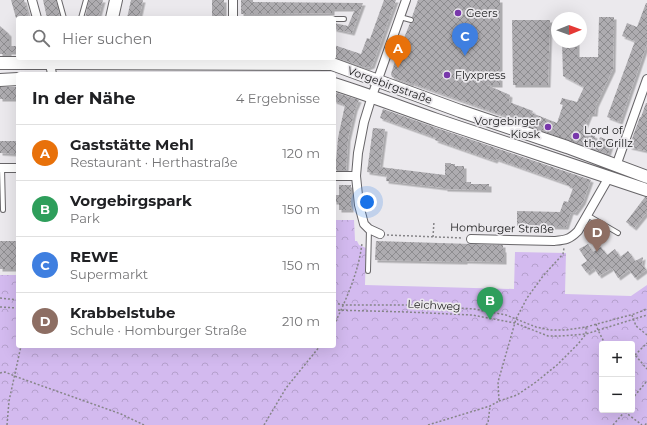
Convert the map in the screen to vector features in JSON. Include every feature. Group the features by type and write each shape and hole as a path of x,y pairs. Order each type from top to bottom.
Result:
{"main road":[{"path":"112,16 116,0"},
{"name":"Vorgebirgstraße","path":"0,64 101,65 233,61 298,61 332,64 460,111 567,147 647,177"},
{"path":"0,80 16,79"},
{"name":"Vorgebirgstraße","path":"336,85 647,190"}],"street":[{"path":"32,0 36,16"},
{"path":"233,0 233,16"},
{"path":"380,234 369,229 364,224 359,205 356,176 358,153 364,122 372,96 406,0"},
{"path":"616,166 647,79"},
{"path":"1,168 16,168"},
{"path":"336,176 356,176"},
{"name":"Homburger Straße","path":"471,239 566,240 573,236 578,230 609,177"}],"lane":[{"path":"60,0 64,16"},
{"path":"82,16 86,0"},
{"path":"400,17 411,20"},
{"path":"336,19 344,19"},
{"path":"1,168 3,210"},
{"path":"587,215 618,233"},
{"path":"368,271 369,229"}],"path":[{"path":"433,237 434,221"},
{"name":"Homburger Straße","path":"380,234 392,236 471,239"},
{"path":"499,401 498,382 514,323 527,298 563,254 566,240"},
{"path":"336,321 344,304 361,257 362,243"},
{"path":"0,298 16,300"},
{"name":"Leichweg","path":"336,303 410,305 474,309 506,315 536,327 550,330 566,330 586,327 647,309"},
{"path":"0,307 16,308"},
{"name":"Leichweg","path":"336,310 472,315 514,323 548,336 586,334 647,315"},
{"path":"632,314 636,326 647,335"},
{"path":"596,324 604,341"},
{"path":"428,425 490,406 516,395 536,382 562,360 586,334 586,327"},
{"path":"635,353 647,343"},
{"path":"7,425 9,401 21,348"},
{"path":"264,425 286,388 318,348"},
{"path":"635,357 647,369"},
{"path":"0,373 5,372 122,414 144,425"},
{"path":"635,395 647,381"},
{"path":"490,406 487,424 491,425"},
{"path":"613,425 624,413"},
{"path":"628,413 642,425"}],"green space":[{"path":"336,220 354,220 355,241 357,241 359,245 366,248 365,285 514,289 515,252 566,253 565,294 631,296 647,285 647,425 0,425 0,275 16,275 16,348 336,348"}],"building":[{"path":"11,0 24,0 28,16 16,16 16,18"},
{"path":"43,0 56,0 60,16 47,16"},
{"path":"89,0 103,0 99,16 85,16"},
{"path":"131,0 143,0 139,16 127,16"},
{"path":"212,0 224,0 224,16 212,16"},
{"path":"241,0 253,0 253,2 363,3 352,33 336,29 336,23 348,26 355,9 332,9 332,13 241,14"},
{"path":"384,0 396,0 372,66 367,68 336,58 336,46 361,54 367,38 370,39"},
{"path":"418,0 500,0 500,85 487,85 510,95 509,102 533,111 532,113 557,123 563,105 560,104 562,98 577,102 584,87 563,76 562,48 577,48 577,57 598,57 599,17 614,17 613,69 596,105 595,114 590,114 583,131 595,136 594,149 505,118 505,116 392,77 391,74 401,42 402,43 410,23 414,21 412,17"},
{"path":"646,3 647,44 620,122 607,117 635,41 622,36 627,23 637,27"},
{"path":"512,20 550,20 548,85 513,85"},
{"path":"0,26 9,34 9,46 16,46 16,52 0,54"},
{"path":"0,87 16,87 16,99 0,99"},
{"path":"336,93 359,100 355,109 348,139 346,170 336,170 338,138 345,105 336,102"},
{"path":"647,103 647,151 629,147"},
{"path":"383,109 591,180 583,202 575,213 571,212 566,227 517,226 517,211 560,212 564,201 568,202 573,188 567,184 496,159 495,161 435,140 436,138 380,118"},
{"path":"373,128 385,129 380,167 445,175 445,163 451,163 455,164 455,166 464,166 464,182 471,182 471,184 489,184 489,190 445,189 386,181 387,175 367,172"},
{"path":"600,137 612,142 608,154 595,150"},
{"path":"0,141 16,141 16,154 0,153"},
{"path":"339,185 351,185 351,210 339,210 339,202 336,202 336,195 339,195"},
{"path":"645,197 647,197 647,212 634,228 626,222"},
{"path":"0,241 16,241 16,269 0,269"},
{"path":"376,241 503,245 504,262 375,260"},
{"path":"588,244 593,252 601,247 607,255 615,249 620,257 628,251 635,261 643,257 642,264 646,270 635,278 629,270 618,278 612,268 599,276 594,268 587,273 581,265 587,261 579,249"}],"place":[{"name":"Geers","path":"458,13"},
{"name":"REWE","path":"465,56"},
{"name":"Gaststätte Mehl","path":"398,68"},
{"name":"Flyxpress","path":"447,75"},
{"name":"Vorgebirger Kiosk","path":"548,127"},
{"name":"Lord of the Grillz","path":"576,136"},
{"name":"Krabbelstube","path":"597,252"},
{"name":"Vorgebirgspark","path":"490,320"}]}
